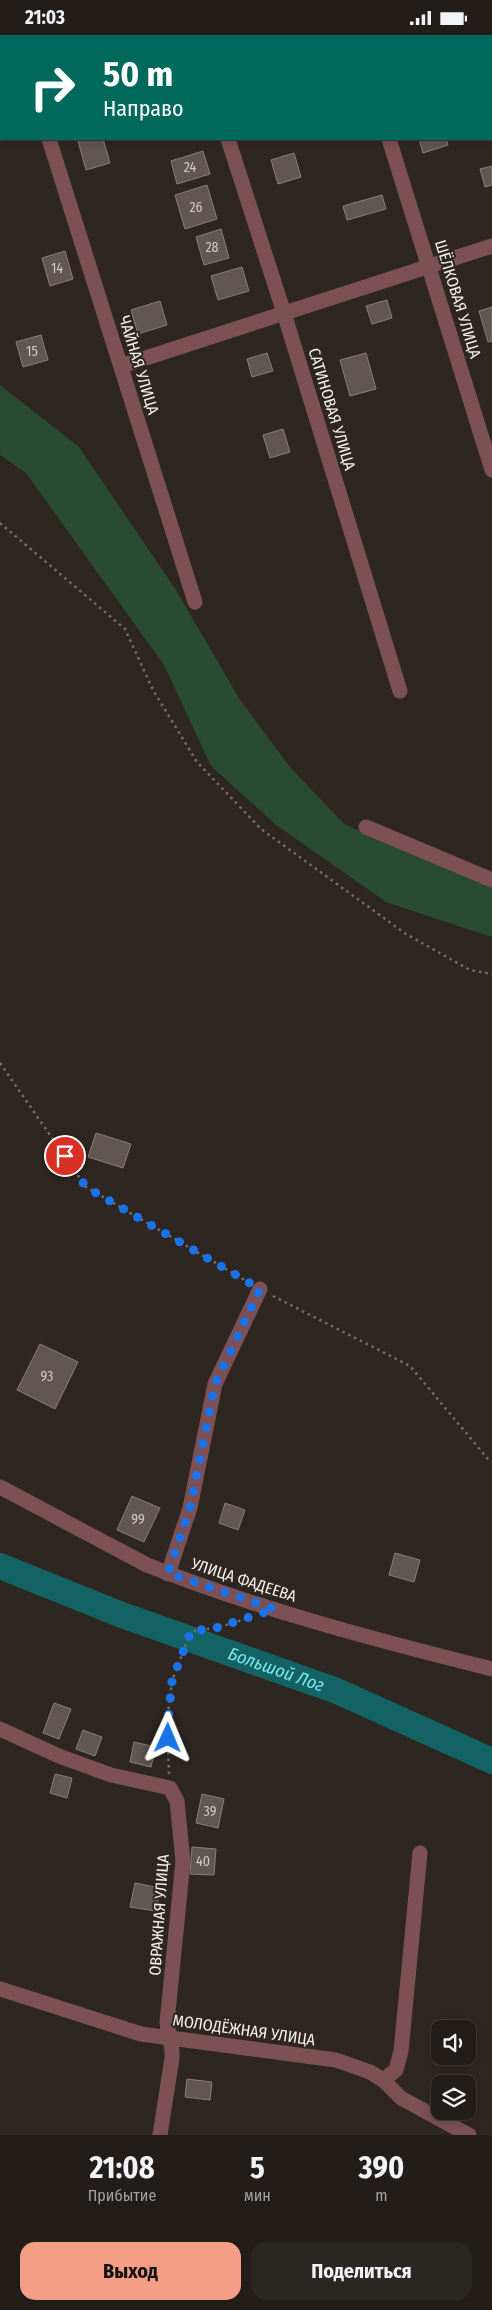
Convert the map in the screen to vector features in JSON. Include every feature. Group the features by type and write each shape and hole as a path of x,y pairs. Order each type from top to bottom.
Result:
{"street":[{"name":"ЧАЙНАЯ УЛИЦА","path":"49,140 195,602"},
{"name":"САТИНОВАЯ УЛИЦА","path":"228,140 284,313 400,691"},
{"name":"ШЁЛКОВАЯ УЛИЦА","path":"389,140 492,470"},
{"path":"121,366 492,246"},
{"path":"366,827 492,880"},
{"path":"168,1573 190,1508 215,1384 260,1289"},
{"name":"УЛИЦА ФАДЕЕВА","path":"0,1487 138,1561 168,1573 242,1600 403,1647 492,1669"},
{"path":"0,1729 59,1756 112,1775 170,1788"},
{"name":"ОВРАЖНАЯ УЛИЦА","path":"160,2135 172,2058 173,2046 168,2038 167,2022 183,1861 177,1801 170,1788"},
{"path":"383,2080 396,2070 401,2051 420,1853"},
{"name":"МОЛОДЁЖНАЯ УЛИЦА","path":"0,1989 117,2028 168,2038 336,2060 354,2065 383,2080 401,2097 469,2135"}],"path":[{"path":"0,523 125,629 153,690 197,762 262,829 406,934 470,970 492,974"},
{"path":"0,1063 86,1187 260,1289 410,1365 488,1459 492,1461"},
{"path":"170,1788 168,1722 172,1681 191,1631 216,1628 250,1617"}],"green space":[{"path":"0,385 79,447 176,590 240,700 290,767 344,824 492,888 492,937 386,902 276,825 211,766 164,665 26,473 0,455"}],"building":[{"path":"103,140 110,163 86,170 78,141"},
{"path":"419,140 446,140 448,145 423,153"},
{"path":"203,151 210,174 177,184 171,161"},
{"path":"294,153 301,177 278,184 271,160"},
{"path":"492,166 492,185 485,187 480,169"},
{"path":"207,185 217,219 185,229 175,195"},
{"path":"382,195 386,209 347,220 343,206"},
{"path":"221,229 229,258 204,265 196,237"},
{"path":"65,251 73,279 50,286 42,258"},
{"path":"242,267 249,291 218,300 211,276"},
{"path":"387,300 392,318 372,324 366,306"},
{"path":"160,301 167,325 138,334 131,310"},
{"path":"492,307 492,341 488,342 479,311"},
{"path":"41,335 48,360 23,367 16,342"},
{"path":"267,353 273,371 252,377 247,359"},
{"path":"366,353 376,389 350,396 340,360"},
{"path":"283,429 290,452 270,458 263,435"},
{"path":"96,1133 131,1144 123,1168 88,1157"},
{"path":"40,1344 78,1362 55,1409 17,1390"},
{"path":"132,1496 160,1508 144,1542 117,1530"},
{"path":"225,1503 245,1510 238,1530 219,1523"},
{"path":"395,1553 420,1560 414,1582 389,1575"},
{"path":"54,1703 71,1709 59,1739 43,1733"},
{"path":"83,1730 102,1737 95,1756 76,1749"},
{"path":"134,1742 156,1747 151,1767 130,1762"},
{"path":"55,1774 72,1778 67,1798 50,1793"},
{"path":"202,1794 224,1799 218,1828 196,1823"},
{"path":"192,1847 216,1849 214,1875 190,1874"},
{"path":"135,1883 160,1888 156,1911 130,1907"},
{"path":"187,2079 212,2082 210,2100 185,2097"}],"waterway":[{"name":"Большой Лог","path":"0,1566 122,1615 337,1691 492,1761"}],"route":[{"path":"65,1156 86,1187 260,1289 215,1384 190,1508 168,1573 242,1600 275,1609 216,1628 191,1631 172,1681 168,1738"}]}
